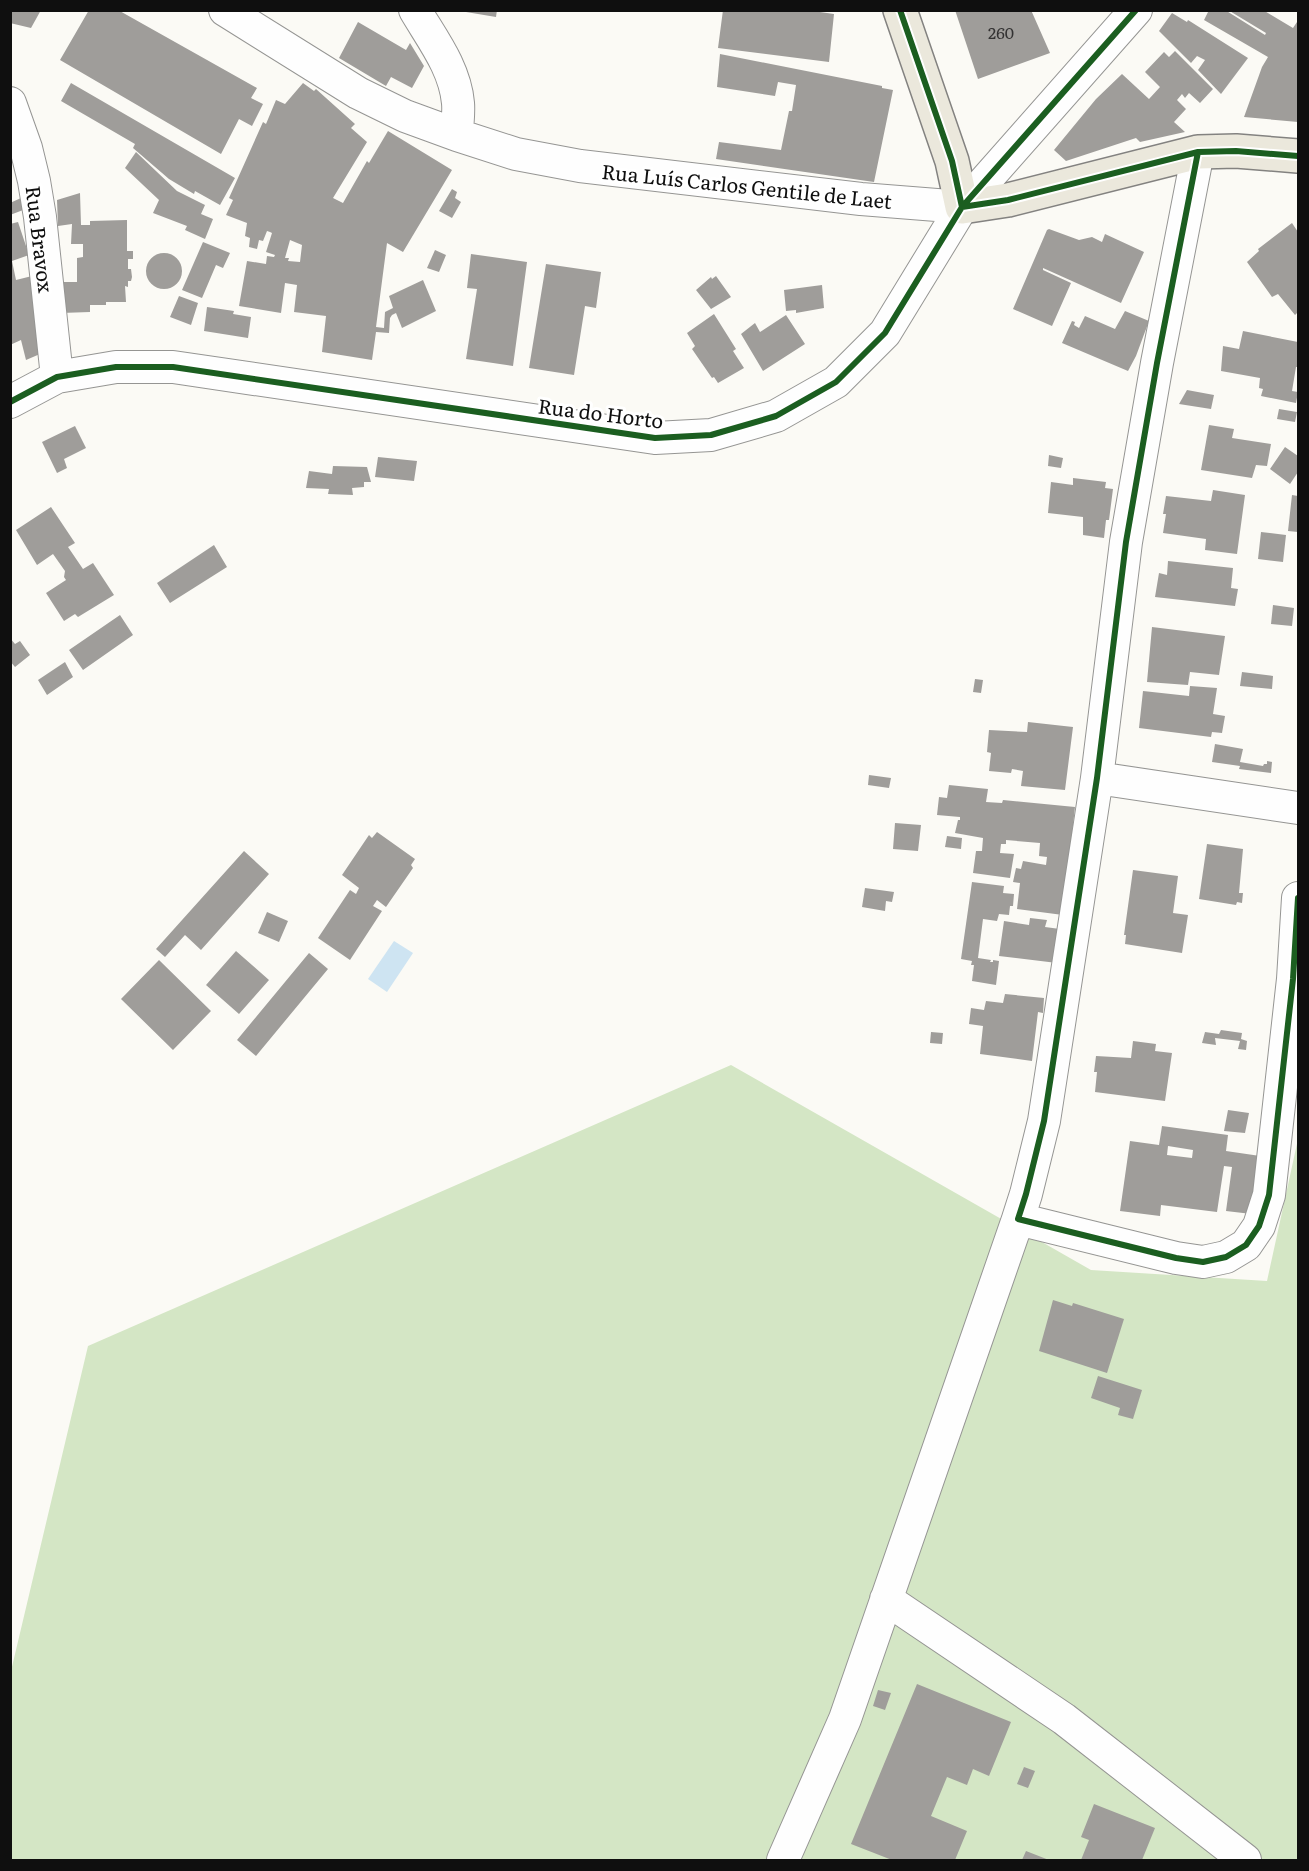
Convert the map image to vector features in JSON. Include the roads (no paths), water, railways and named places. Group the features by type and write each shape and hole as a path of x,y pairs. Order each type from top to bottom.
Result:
{"main road":[{"path":"900,10 952,161 962,207"},
{"name":"Rua Luís Carlos Gentile de Laet","path":"962,207 1008,200 1198,152 1236,151 1299,156"}],"street":[{"name":"Rua Luís Carlos Gentile de Laet","path":"225,10 358,93 405,116 516,154 580,166 861,199 962,207"},
{"path":"415,10 448,65 455,85 458,104 457,135"},
{"name":"Rua do Horto","path":"10,402 57,377 116,367 173,367 655,438 711,435 776,416 836,382 885,333 962,207 1136,10"},
{"name":"Rua Bravox","path":"10,104 26,148 34,181 57,377"},
{"path":"783,1860 845,1719 1018,1219 1044,1121 1097,778 1126,542 1157,363 1198,152"},
{"path":"1097,778 1299,808"},
{"path":"1018,1219 1176,1258 1203,1262 1226,1257 1246,1245 1259,1226 1269,1195 1293,980 1299,898"},
{"path":"886,1599 1064,1719 1245,1860"}],"water":[{"path":"394,941 413,953 387,992 368,979"}]}
